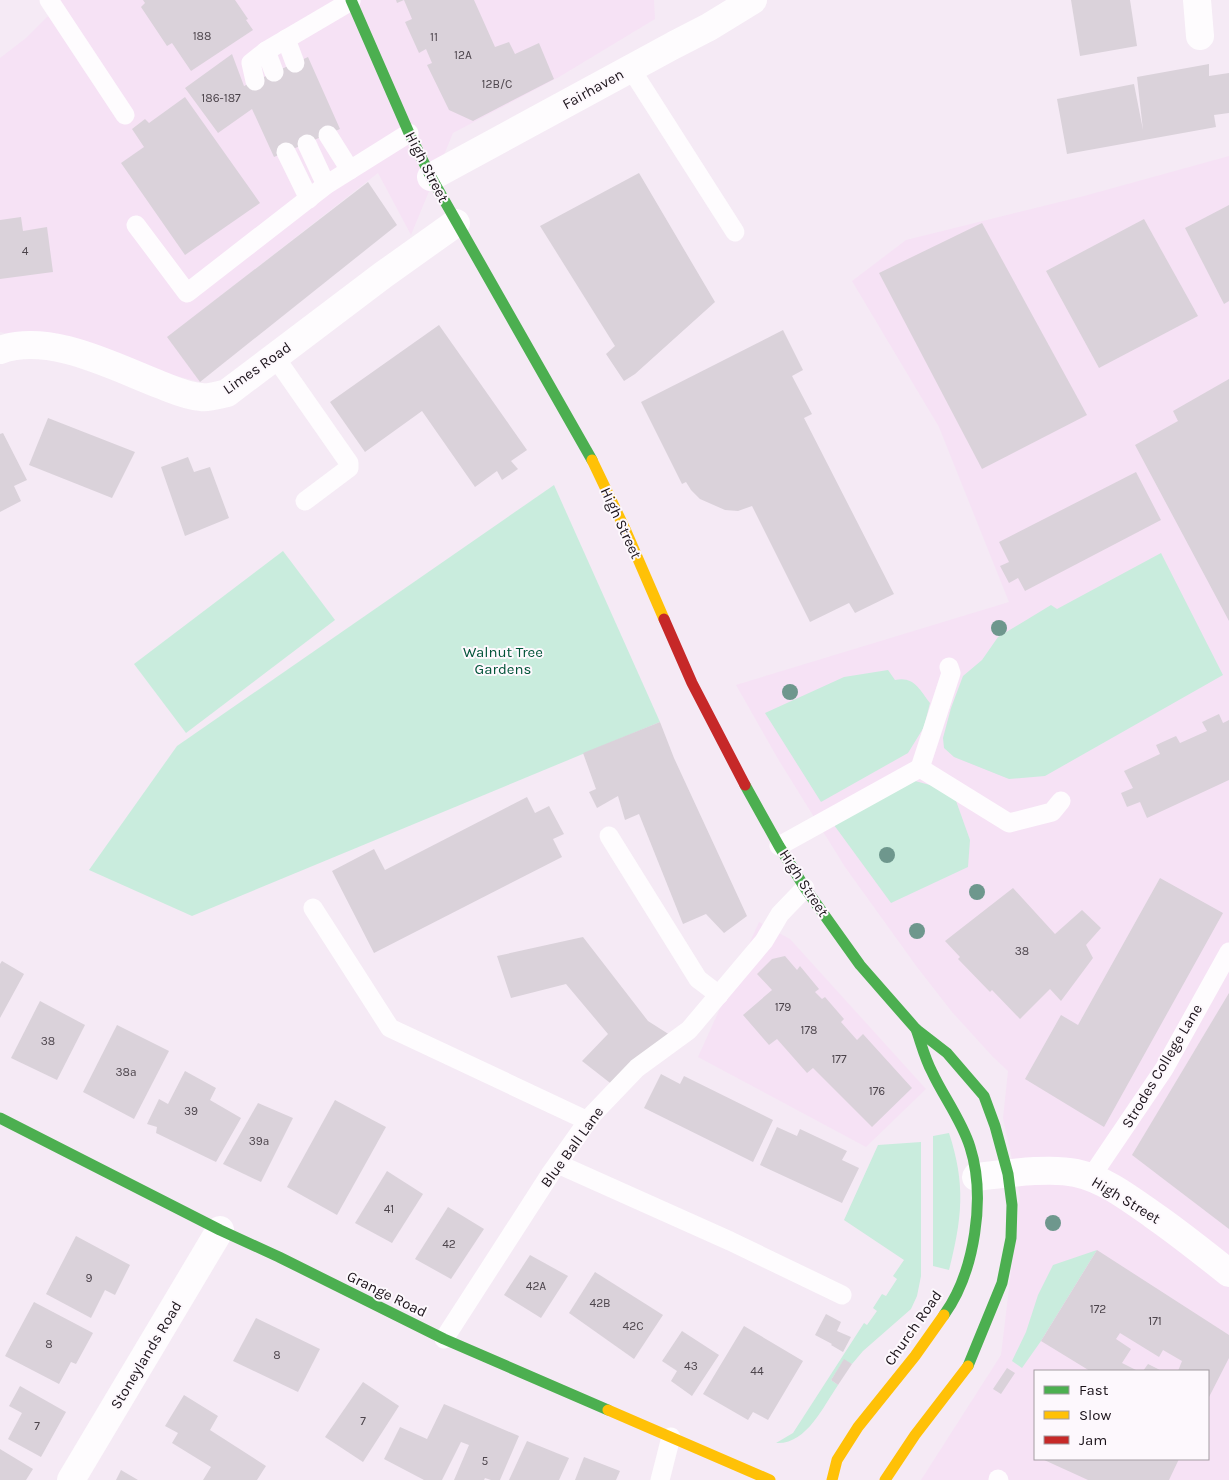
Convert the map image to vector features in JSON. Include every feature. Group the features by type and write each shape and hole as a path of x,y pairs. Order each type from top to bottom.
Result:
{"main road":[{"name":"High Street","path":"351,1 431,177 587,450 625,529 692,683 724,747 779,846 805,888 860,965 916,1029 947,1053 984,1096 996,1126 1008,1174"},
{"name":"High Street","path":"916,1029 931,1071 970,1146 976,1177"},
{"name":"Grange Road","path":"0,1118 220,1230 444,1339 770,1480"},
{"path":"885,1480 915,1435 969,1365 1002,1283 1011,1238 1012,1205 1008,1174"},
{"name":"Church Road","path":"832,1480 838,1460 858,1427 915,1356 951,1306 968,1265 976,1228 976,1177"}],"street":[{"name":"Fairhaven","path":"431,177 709,27 753,0"},
{"path":"1196,0 1200,36"},
{"name":"Limes Road","path":"0,350 14,345 37,345 83,354 183,393 200,397 212,397 227,393 456,223"},
{"name":"High Street","path":"976,1177 1008,1174 1074,1173 1091,1178 1133,1200 1186,1238 1229,1273"},
{"name":"Stoneylands Road","path":"71,1480 220,1230"}],"lane":[{"path":"49,0 125,115"},
{"path":"255,80 251,64 266,51 351,1"},
{"path":"286,39 295,63"},
{"path":"266,51 274,72"},
{"path":"631,69 736,232"},
{"path":"136,225 187,293 326,185 409,132"},
{"path":"328,135 350,170"},
{"path":"307,144 326,185"},
{"path":"286,152 309,199"},
{"path":"275,357 349,463 349,468 306,501"},
{"path":"779,846 920,768 951,673 949,667"},
{"path":"920,768 1009,823 1052,812 1061,801"},
{"path":"609,836 698,979 719,995"},
{"name":"Blue Ball Lane","path":"444,1339 588,1121 637,1068 689,1030 764,941 780,914 805,888"},
{"path":"313,908 390,1028 588,1121"},
{"name":"Strodes College Lane","path":"1091,1178 1164,1069 1229,952"},
{"path":"558,1164 730,1241 842,1295"},
{"path":"660,1480 671,1437"}],"shaded area":[{"path":"58,0 654,0 655,19 559,77 453,133 411,235 378,173 168,337 200,382 0,332 0,58 26,38 61,6"},
{"path":"1229,156 1229,1480 921,1480 1001,1355 1020,1196 1003,1118 1008,1071 952,1012 845,867 778,759 736,685 1009,602 939,427 852,281 906,240 1084,196"},
{"path":"759,922 790,939 926,1089 866,1147 698,1057"}],"green space":[{"name":"Walnut Tree Gardens","path":"554,485 660,722 192,916 89,870 177,746"},
{"path":"283,551 335,620 186,733 134,664"},
{"path":"1161,553 1223,675 1045,776 1009,779 954,757 944,748 943,738 951,708 963,676 982,660 998,637 1051,605 1057,609"},
{"path":"888,670 895,680 907,680 916,685 930,703 924,727 908,753 821,802 765,713 844,677"},
{"path":"915,781 945,789 955,798 970,840 968,867 891,903 834,825"},
{"path":"949,1133 958,1169 960,1202 957,1234 949,1270 933,1266 933,1136"},
{"path":"921,1142 921,1276 917,1296 911,1309 863,1351 852,1364 844,1360 831,1380 838,1385 820,1414 805,1431 787,1442 776,1443 793,1433 864,1323 867,1325 877,1311 873,1308 882,1294 886,1296 897,1279 893,1276 904,1260 844,1220 878,1145"},
{"path":"1097,1250 1041,1341 1022,1368 1012,1361 1026,1332 1038,1295 1053,1265"}],"building":[{"path":"143,0 235,0 253,30 191,71 172,43 167,46 141,7 145,3"},
{"path":"404,0 474,0 495,47 509,42 515,54 539,43 554,79 473,121 449,110 427,65 432,63 426,49 419,53 405,22 412,19"},
{"path":"1071,0 1130,0 1137,46 1080,56"},
{"path":"232,54 244,86 308,57 340,129 274,157 252,109 218,133 185,88"},
{"path":"1209,64 1209,76 1229,73 1229,113 1214,115 1216,127 1067,154 1057,99 1134,84 1143,130 1137,77"},
{"path":"185,97 260,203 185,255 121,163 144,147 132,129 145,119 149,123"},
{"path":"639,173 715,302 635,374 624,381 606,354 615,346 540,226"},
{"path":"368,182 397,225 200,382 167,337"},
{"path":"1229,205 1229,301 1224,304 1185,228"},
{"path":"21,217 23,231 47,227 53,272 0,279 0,220"},
{"path":"1144,219 1198,316 1099,368 1046,271"},
{"path":"982,223 1087,415 982,469 879,273"},
{"path":"439,325 527,450 511,461 518,469 502,480 497,471 475,487 422,411 365,452 330,402"},
{"path":"783,330 803,370 792,376 812,414 804,418 894,594 855,613 849,603 810,622 752,506 738,511 725,510 700,499 686,482 682,484 641,402"},
{"path":"1229,379 1229,621 1135,445 1178,421 1173,411"},
{"path":"48,418 135,452 112,498 29,465"},
{"path":"3,433 27,480 14,486 21,501 0,512 0,434"},
{"path":"188,457 194,472 210,467 229,518 185,536 161,467"},
{"path":"1136,472 1161,520 1025,591 1018,578 1009,583 1000,566 1009,562 999,542"},
{"path":"1219,714 1223,723 1229,720 1229,780 1147,818 1140,802 1127,807 1121,793 1133,788 1124,771 1160,754 1156,745 1176,736 1180,743 1207,731 1202,722"},
{"path":"660,722 674,758 747,916 724,933 706,914 683,924 639,814 625,820 618,796 597,808 589,792 596,789 583,753"},
{"path":"527,797 535,813 549,806 564,834 553,839 562,857 374,953 332,871 374,849 385,870"},
{"path":"1160,878 1223,913 1104,1127 1025,1079 1061,1015 1078,1025"},
{"path":"1013,888 1055,934 1082,910 1101,928 1086,945 1093,958 1061,1001 1050,989 1020,1019 958,959 960,957 945,941"},
{"path":"583,937 648,1021 670,1035 614,1086 582,1061 608,1034 566,984 511,998 497,956"},
{"path":"785,956 797,970 800,966 819,989 815,992 822,999 825,997 844,1019 841,1022 857,1040 863,1034 912,1088 872,1127 813,1068 807,1073 777,1039 769,1045 743,1015 772,990 757,974 772,959"},
{"path":"2,961 24,974 0,1018 0,964"},
{"path":"1229,993 1229,1229 1132,1155"},
{"path":"40,1001 85,1025 57,1080 11,1058"},
{"path":"117,1025 169,1051 134,1119 83,1092"},
{"path":"185,1071 216,1088 210,1100 241,1118 216,1162 156,1133 157,1127 147,1124 159,1099 168,1104"},
{"path":"661,1074 680,1084 684,1076 773,1120 753,1162 644,1108"},
{"path":"335,1100 386,1127 337,1215 287,1187"},
{"path":"258,1103 293,1118 261,1182 223,1164"},
{"path":"777,1127 797,1136 800,1129 847,1151 842,1160 859,1168 842,1203 760,1165"},
{"path":"387,1171 423,1194 392,1243 355,1223"},
{"path":"448,1207 484,1229 451,1279 415,1259"},
{"path":"76,1236 130,1265 115,1295 105,1290 91,1318 46,1294"},
{"path":"1097,1250 1229,1335 1229,1358 1209,1397 1209,1370 1178,1370 1182,1361 1163,1350 1159,1357 1120,1333 1116,1339 1131,1349 1122,1363 1136,1370 1088,1370 1041,1341"},
{"path":"530,1255 568,1276 541,1318 504,1295"},
{"path":"595,1272 663,1315 634,1359 569,1313"},
{"path":"34,1302 93,1333 76,1364 71,1362 59,1384 5,1356"},
{"path":"826,1314 841,1322 837,1331 851,1337 843,1352 815,1335"},
{"path":"256,1318 320,1349 298,1392 233,1361"},
{"path":"744,1326 803,1361 768,1420 753,1412 748,1420 703,1394"},
{"path":"682,1331 719,1355 692,1396 671,1381 677,1371 662,1361"},
{"path":"844,1359 852,1364 838,1385 831,1380"},
{"path":"1148,1364 1160,1370 1144,1370"},
{"path":"1007,1368 1015,1373 1001,1394 993,1389"},
{"path":"363,1382 399,1406 363,1462 325,1437"},
{"path":"20,1386 66,1412 41,1457 8,1439 22,1413 9,1406"},
{"path":"184,1395 218,1416 210,1430 266,1466 257,1480 203,1480 211,1467 172,1443 178,1433 165,1426"},
{"path":"444,1404 519,1436 500,1480 485,1478 484,1480 454,1480 469,1445 461,1442 442,1480 424,1480 384,1459 400,1427 427,1439"},
{"path":"527,1441 569,1458 559,1480 509,1480"},
{"path":"0,1449 33,1469 26,1480 0,1480"},
{"path":"584,1457 620,1471 616,1480 575,1480"},
{"path":"1044,1460 1179,1460 1169,1480 1088,1480"},
{"path":"121,1470 138,1480 116,1480"}],"traffic: fast":[{"path":"351,0 409,133 431,177 592,460"},
{"path":"745,785 805,888 860,965 916,1029 947,1053 984,1096 995,1126 1008,1174 1012,1205 1011,1238 1002,1283 968,1366"},
{"path":"916,1029 936,1081 967,1137 975,1167 977,1188 975,1234 963,1278 955,1297 944,1315"},
{"path":"0,1118 220,1230 279,1257 444,1339 608,1410"}],"traffic: slow":[{"path":"592,460 625,529 664,619"},
{"path":"832,1480 837,1460 858,1427 915,1356 944,1315"},
{"path":"885,1480 915,1435 968,1366"},
{"path":"608,1410 770,1480"}],"traffic: jam":[{"path":"664,619 692,683 745,785"}]}
